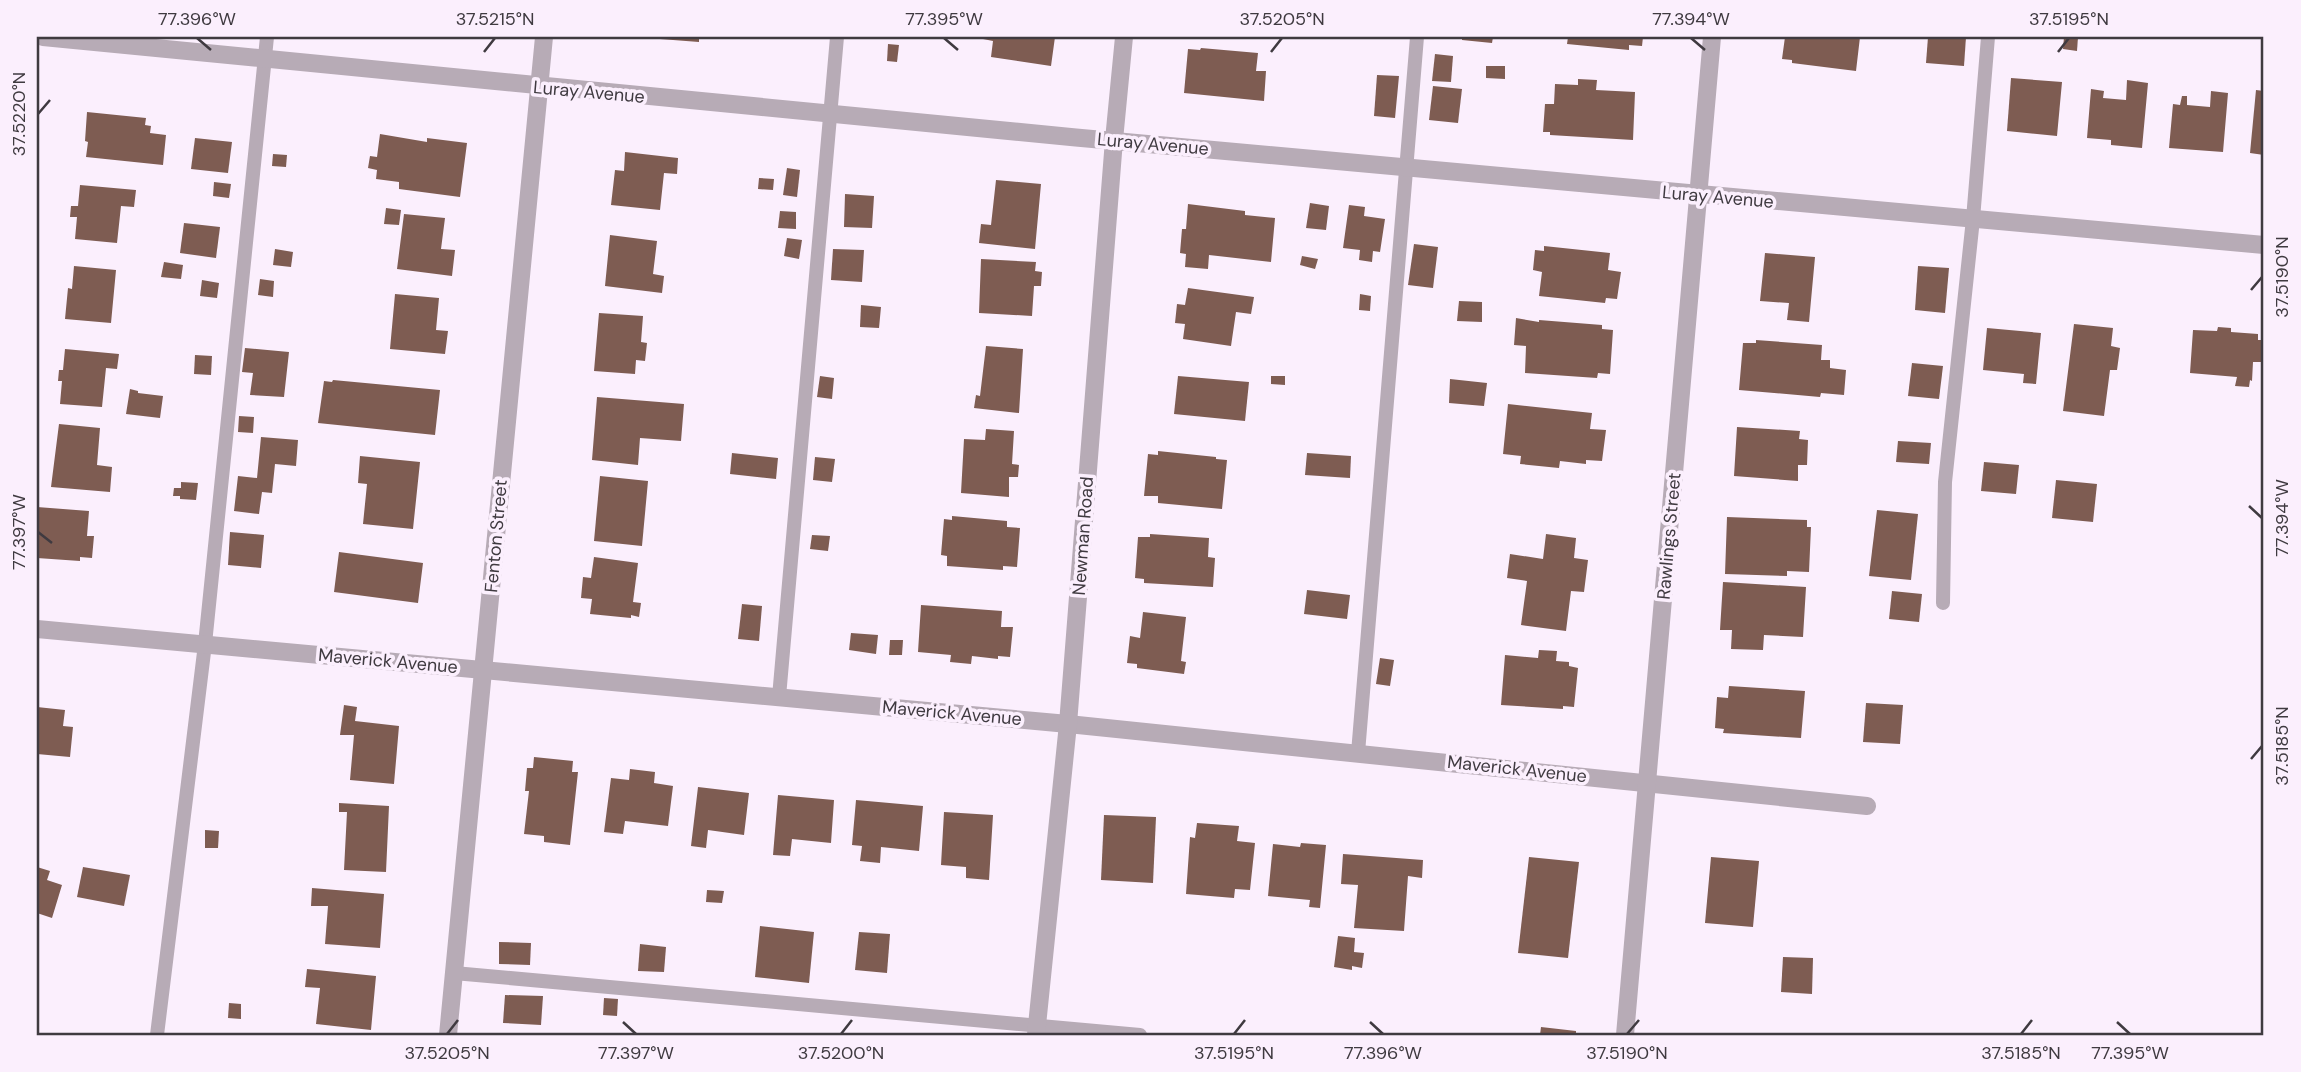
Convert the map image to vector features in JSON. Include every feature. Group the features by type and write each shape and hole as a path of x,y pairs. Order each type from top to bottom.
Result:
{"street":[{"name":"Luray Avenue","path":"43,37 539,87 1699,196 2264,245"},
{"name":"Fenton Street","path":"448,1035 544,37"},
{"name":"Newman Road","path":"1037,1031 1068,724 1124,37"},
{"name":"Rawlings Street","path":"1625,1035 1713,37"},
{"name":"Maverick Avenue","path":"37,629 1068,724 1867,806"}],"lane":[{"path":"158,1035 205,644 267,37"},
{"path":"779,697 837,37"},
{"path":"1358,753 1417,37"},
{"path":"1943,603 1945,482 1973,219 1988,37"},
{"path":"454,974 1037,1031 1140,1035"}],"building":[{"path":"699,37 699,42 660,39"},
{"path":"983,37 1055,37 1051,66 991,57 993,41"},
{"path":"1462,37 1493,37 1492,43 1462,40"},
{"path":"1568,37 1643,37 1642,46 1629,45 1629,50 1567,44"},
{"path":"1785,37 1860,37 1856,71 1792,63 1792,60 1782,59"},
{"path":"1928,37 1966,37 1964,66 1926,63"},
{"path":"2064,37 2078,37 2077,51 2063,49"},
{"path":"888,44 899,45 897,62 887,61"},
{"path":"1188,49 1258,53 1256,71 1266,71 1264,101 1184,93"},
{"path":"1435,54 1453,56 1451,82 1432,81"},
{"path":"1486,66 1505,66 1505,79 1486,78"},
{"path":"1377,75 1399,76 1395,118 1374,116"},
{"path":"2011,78 2062,82 2057,136 2007,131"},
{"path":"1578,79 1597,80 1596,90 1635,92 1633,140 1550,135 1550,132 1543,132 1545,104 1554,104 1555,84 1578,85"},
{"path":"2127,80 2148,83 2142,148 2111,145 2111,140 2087,138 2091,89 2104,91 2103,98 2126,100"},
{"path":"1433,86 1462,89 1458,123 1429,120"},
{"path":"2256,90 2264,91 2264,155 2250,153"},
{"path":"2211,91 2228,93 2223,152 2169,148 2173,104 2180,105 2182,96 2187,96 2187,105 2210,107"},
{"path":"87,112 146,118 145,125 151,126 150,133 166,135 163,165 86,157"},
{"path":"380,134 427,142 427,138 467,143 460,197 399,189 399,182 376,179 377,170 368,168 370,156 377,157"},
{"path":"195,138 232,142 228,173 191,169"},
{"path":"625,152 678,158 677,174 664,173 660,210 611,205 615,170 624,171"},
{"path":"273,154 287,155 286,167 272,166"},
{"path":"787,168 800,170 797,197 783,195"},
{"path":"759,178 774,179 773,190 758,189"},
{"path":"996,180 1041,184 1035,249 979,243 981,224 991,225"},
{"path":"214,182 231,184 229,198 213,196"},
{"path":"80,185 136,190 134,207 121,206 117,243 75,239 77,217 70,217 71,206 78,206"},
{"path":"845,194 874,196 872,228 844,227"},
{"path":"1310,203 1329,206 1326,230 1306,228"},
{"path":"1188,204 1245,211 1245,215 1275,218 1271,262 1209,255 1208,269 1185,267 1186,254 1180,253"},
{"path":"1349,205 1365,207 1364,216 1385,219 1380,252 1373,251 1372,262 1359,260 1360,250 1343,248"},
{"path":"386,208 401,210 399,225 384,224"},
{"path":"780,211 796,212 796,229 778,228"},
{"path":"404,214 445,218 441,249 455,250 452,276 397,269"},
{"path":"184,223 220,227 216,258 180,253"},
{"path":"610,235 657,241 653,274 664,276 662,293 605,286"},
{"path":"787,238 802,240 799,259 784,256"},
{"path":"1414,244 1438,247 1433,288 1408,285"},
{"path":"1544,246 1610,253 1608,270 1621,272 1617,299 1606,298 1605,303 1539,296 1542,272 1533,270 1535,250 1544,251"},
{"path":"275,249 293,252 291,267 273,265"},
{"path":"833,249 864,250 862,282 831,280"},
{"path":"1765,253 1815,257 1809,322 1787,320 1789,303 1760,301"},
{"path":"1302,256 1318,259 1315,269 1300,265"},
{"path":"981,259 1036,262 1035,271 1042,272 1041,286 1034,286 1032,316 979,313"},
{"path":"164,262 183,265 181,279 161,277"},
{"path":"74,266 116,270 111,323 65,319 68,288 72,289"},
{"path":"1918,266 1949,268 1945,313 1915,310"},
{"path":"260,279 274,281 273,297 258,295"},
{"path":"202,280 219,283 217,298 200,296"},
{"path":"1188,288 1254,297 1251,314 1236,312 1231,346 1183,339 1185,324 1175,323 1177,304 1185,305"},
{"path":"395,294 439,298 436,330 448,331 445,354 390,349"},
{"path":"1360,294 1371,296 1370,311 1359,310"},
{"path":"1459,301 1482,302 1482,322 1457,321"},
{"path":"861,305 881,307 879,328 860,327"},
{"path":"599,313 643,316 641,342 647,343 645,361 636,360 635,374 594,371"},
{"path":"1516,318 1539,322 1602,325 1602,329 1613,330 1610,374 1598,373 1597,378 1525,373 1526,346 1514,345"},
{"path":"2074,324 2113,328 2111,346 2120,348 2117,370 2110,370 2104,416 2063,411"},
{"path":"2218,327 2231,328 2231,332 2258,334 2258,340 2264,340 2264,362 2253,362 2249,387 2235,386 2237,377 2190,373 2193,330 2217,331"},
{"path":"1987,328 2041,333 2036,384 2023,383 2024,374 1983,370"},
{"path":"1756,340 1822,345 1821,360 1830,360 1830,368 1846,370 1844,395 1821,393 1820,397 1739,390 1743,343 1756,343"},
{"path":"986,346 1023,349 1019,413 974,408 976,395 980,396"},
{"path":"245,348 289,352 284,397 250,395 253,373 242,372"},
{"path":"65,349 119,354 117,369 106,368 102,407 60,404 62,381 58,381 59,370 63,370"},
{"path":"195,355 212,356 211,375 194,374"},
{"path":"1912,363 1943,366 1939,399 1908,396"},
{"path":"820,376 834,378 832,399 817,397"},
{"path":"1178,376 1249,382 1245,421 1174,414"},
{"path":"1271,376 1285,376 1285,385 1271,384"},
{"path":"1450,379 1487,383 1484,406 1449,403"},
{"path":"324,381 440,390 435,435 318,423"},
{"path":"130,389 138,393 163,396 160,418 126,414"},
{"path":"597,397 684,404 681,441 640,438 638,465 592,460"},
{"path":"1508,404 1592,413 1590,429 1606,430 1602,461 1586,460 1586,464 1560,461 1559,468 1520,464 1521,456 1503,454"},
{"path":"239,416 254,417 253,433 238,432"},
{"path":"59,424 100,428 97,465 112,467 110,492 51,487"},
{"path":"1737,427 1800,431 1799,439 1808,440 1807,465 1798,465 1798,481 1734,476"},
{"path":"986,429 1014,431 1012,464 1019,465 1018,477 1009,477 1009,497 961,493 964,439 985,440"},
{"path":"261,437 298,440 296,466 275,464 272,493 262,492 259,514 234,511 238,476 257,478"},
{"path":"1898,441 1931,443 1929,464 1896,462"},
{"path":"1158,451 1227,460 1222,509 1158,503 1158,496 1144,496 1148,454 1158,455"},
{"path":"732,453 778,458 776,479 730,474"},
{"path":"1307,453 1351,456 1350,478 1305,475"},
{"path":"360,456 420,462 413,529 363,524 367,484 358,483"},
{"path":"815,457 835,459 832,482 813,480"},
{"path":"1984,462 2019,465 2016,494 1981,491"},
{"path":"600,476 648,481 642,546 594,541"},
{"path":"2056,480 2097,484 2093,522 2052,518"},
{"path":"181,482 198,483 196,500 173,496 174,488 181,488"},
{"path":"37,507 89,511 87,536 94,536 92,558 80,557 80,561 37,558"},
{"path":"1877,510 1918,514 1911,580 1869,576"},
{"path":"952,516 1007,521 1007,527 1020,528 1017,567 1003,566 1003,570 947,566 947,556 941,555 944,519 952,520"},
{"path":"1727,517 1807,520 1807,527 1811,527 1809,572 1787,571 1787,576 1725,574"},
{"path":"230,532 264,535 261,568 228,565"},
{"path":"1150,534 1209,538 1208,557 1215,558 1213,587 1144,583 1144,579 1135,578 1138,537 1150,537"},
{"path":"1546,534 1576,538 1574,558 1588,560 1584,592 1571,591 1566,631 1521,625 1527,581 1507,578 1510,554 1543,559"},
{"path":"812,535 830,536 828,551 810,549"},
{"path":"339,552 423,563 418,603 334,592"},
{"path":"594,557 638,563 633,602 641,603 639,617 590,614 592,599 581,598 583,577 591,578"},
{"path":"1723,582 1806,587 1803,637 1764,635 1763,650 1731,649 1732,630 1720,630"},
{"path":"1307,590 1350,595 1347,619 1304,614"},
{"path":"1892,591 1922,594 1919,622 1889,619"},
{"path":"742,604 762,606 759,641 738,639"},
{"path":"921,605 1002,611 1001,627 1013,627 1010,657 998,656 998,659 972,656 971,664 950,662 951,655 918,652"},
{"path":"1143,612 1186,617 1181,661 1186,662 1184,674 1137,668 1137,664 1127,663 1130,636 1140,638"},
{"path":"851,633 878,635 876,654 849,650"},
{"path":"890,640 903,640 902,655 889,655"},
{"path":"1539,650 1557,651 1556,661 1569,662 1569,666 1578,668 1574,707 1563,706 1563,709 1501,705 1505,655 1538,658"},
{"path":"1380,658 1394,660 1390,686 1376,684"},
{"path":"1729,686 1805,691 1801,738 1723,733 1724,729 1715,728 1717,697 1728,698"},
{"path":"1866,703 1903,705 1900,744 1863,742"},
{"path":"344,705 357,707 355,721 399,726 394,784 350,780 354,735 340,735"},
{"path":"37,707 65,710 63,726 73,727 70,757 37,754"},
{"path":"534,757 573,761 572,772 578,772 570,845 544,842 544,836 524,834 529,791 525,791 527,768 533,768"},
{"path":"630,769 655,772 654,783 673,786 668,826 625,821 623,834 604,832 611,778 629,780"},
{"path":"698,787 749,793 744,835 708,830 706,848 691,846"},
{"path":"778,795 834,800 831,843 792,839 790,856 773,855"},
{"path":"856,800 923,806 919,851 881,847 880,863 860,861 862,846 852,845"},
{"path":"339,803 389,806 386,872 344,870 347,812 339,812"},
{"path":"944,812 993,815 989,880 966,878 966,867 941,865"},
{"path":"1104,815 1156,817 1153,883 1101,880"},
{"path":"1197,823 1239,826 1237,841 1255,843 1250,890 1235,889 1234,898 1186,894 1190,837 1195,838"},
{"path":"205,830 219,831 218,848 205,848"},
{"path":"1301,843 1326,845 1320,908 1309,907 1310,900 1268,896 1273,844 1300,847"},
{"path":"1343,854 1423,860 1422,878 1408,876 1404,931 1354,928 1358,885 1341,884"},
{"path":"1529,857 1579,862 1568,958 1518,953"},
{"path":"1711,857 1759,861 1753,927 1705,923"},
{"path":"37,867 50,871 47,880 62,885 52,918 37,913"},
{"path":"83,867 130,875 124,906 77,897"},
{"path":"312,888 384,894 380,948 325,944 328,906 311,906"},
{"path":"707,890 724,891 722,903 706,902"},
{"path":"760,926 814,932 809,983 755,977"},
{"path":"859,932 890,934 887,973 855,970"},
{"path":"1338,936 1355,938 1354,952 1364,953 1362,968 1352,966 1352,970 1334,967"},
{"path":"499,942 531,943 530,965 499,964"},
{"path":"640,944 666,947 664,972 638,971"},
{"path":"1783,957 1813,958 1812,994 1781,992"},
{"path":"307,969 376,976 371,1030 316,1024 320,988 305,987"},
{"path":"505,995 543,996 541,1025 503,1023"},
{"path":"604,998 618,999 617,1016 603,1015"},
{"path":"229,1003 241,1004 241,1019 228,1018"},
{"path":"1541,1027 1576,1031 1576,1035 1540,1035"}]}
